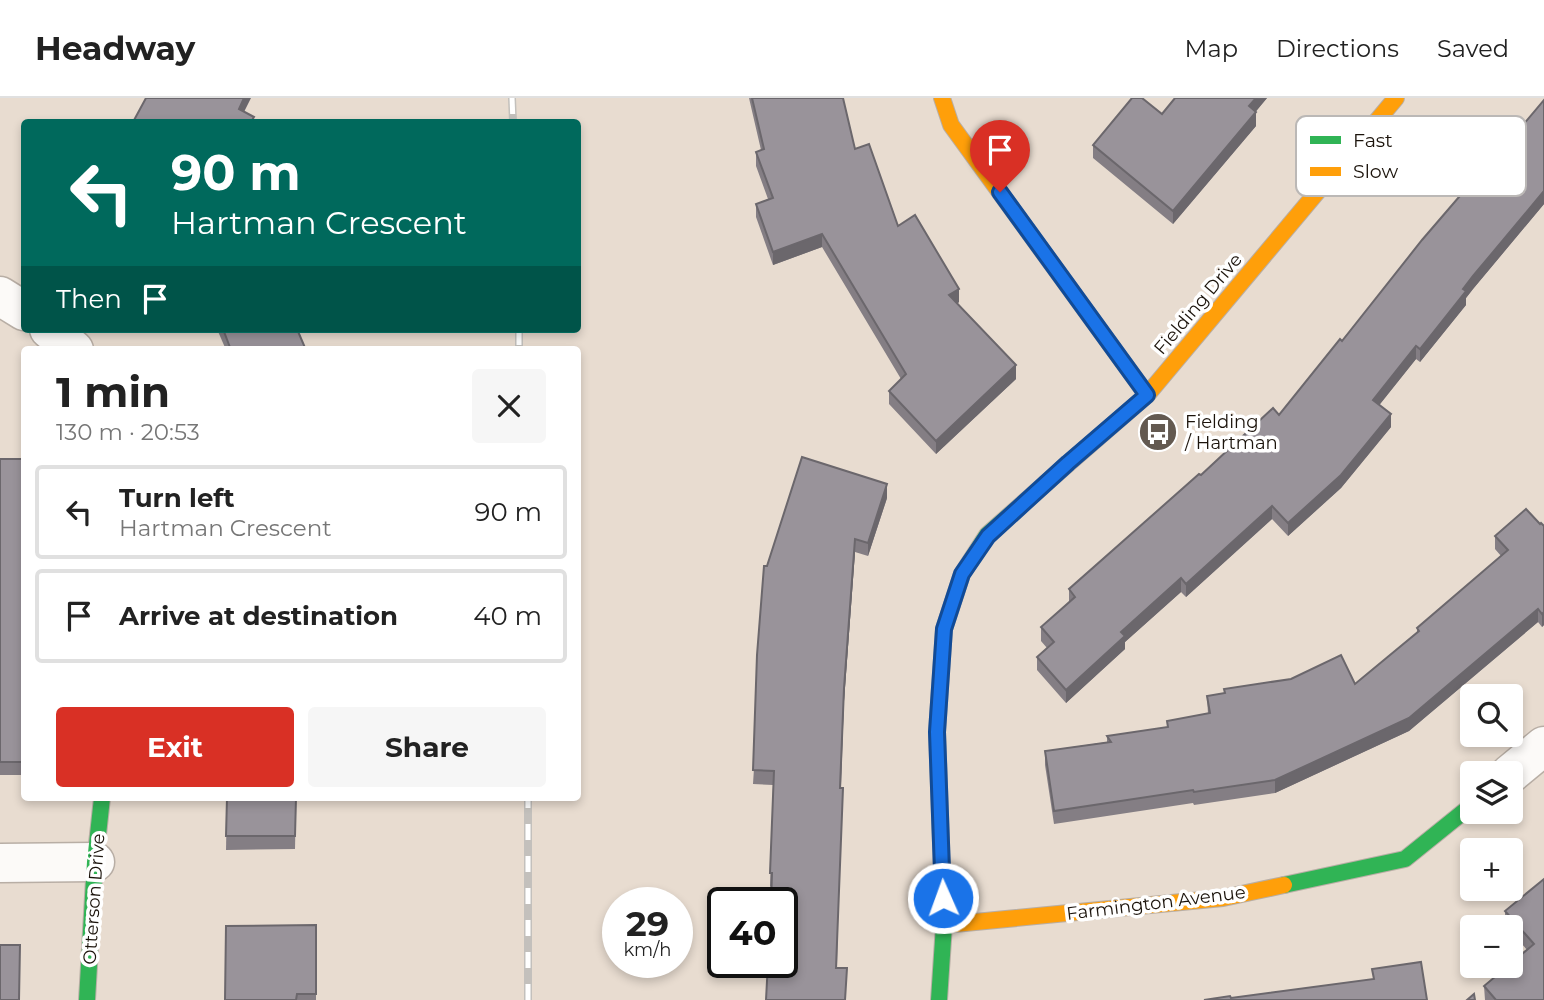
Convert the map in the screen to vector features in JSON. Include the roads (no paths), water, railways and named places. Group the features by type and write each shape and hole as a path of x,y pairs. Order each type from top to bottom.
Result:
{"street":[{"path":"942,98 951,125 1147,395"},
{"name":"Fielding Drive","path":"1381,116 1396,98"},
{"name":"Fielding Drive","path":"939,1000 944,926 937,732 944,629 962,574 988,536 1147,395 1314,196"},
{"path":"0,296 21,309"},
{"path":"54,333 69,346"},
{"path":"1523,764 1544,747"},
{"name":"Otterson Drive","path":"87,1000 95,862 102,801"},
{"name":"Farmington Avenue","path":"944,926 1223,898 1405,859 1460,815"},
{"path":"0,863 95,862"}],"railway":[{"path":"512,98 513,119"},
{"path":"519,333 519,346"},
{"path":"528,801 528,1000"}],"place":[{"name":"Fielding / Hartman","path":"1158,432"}]}
